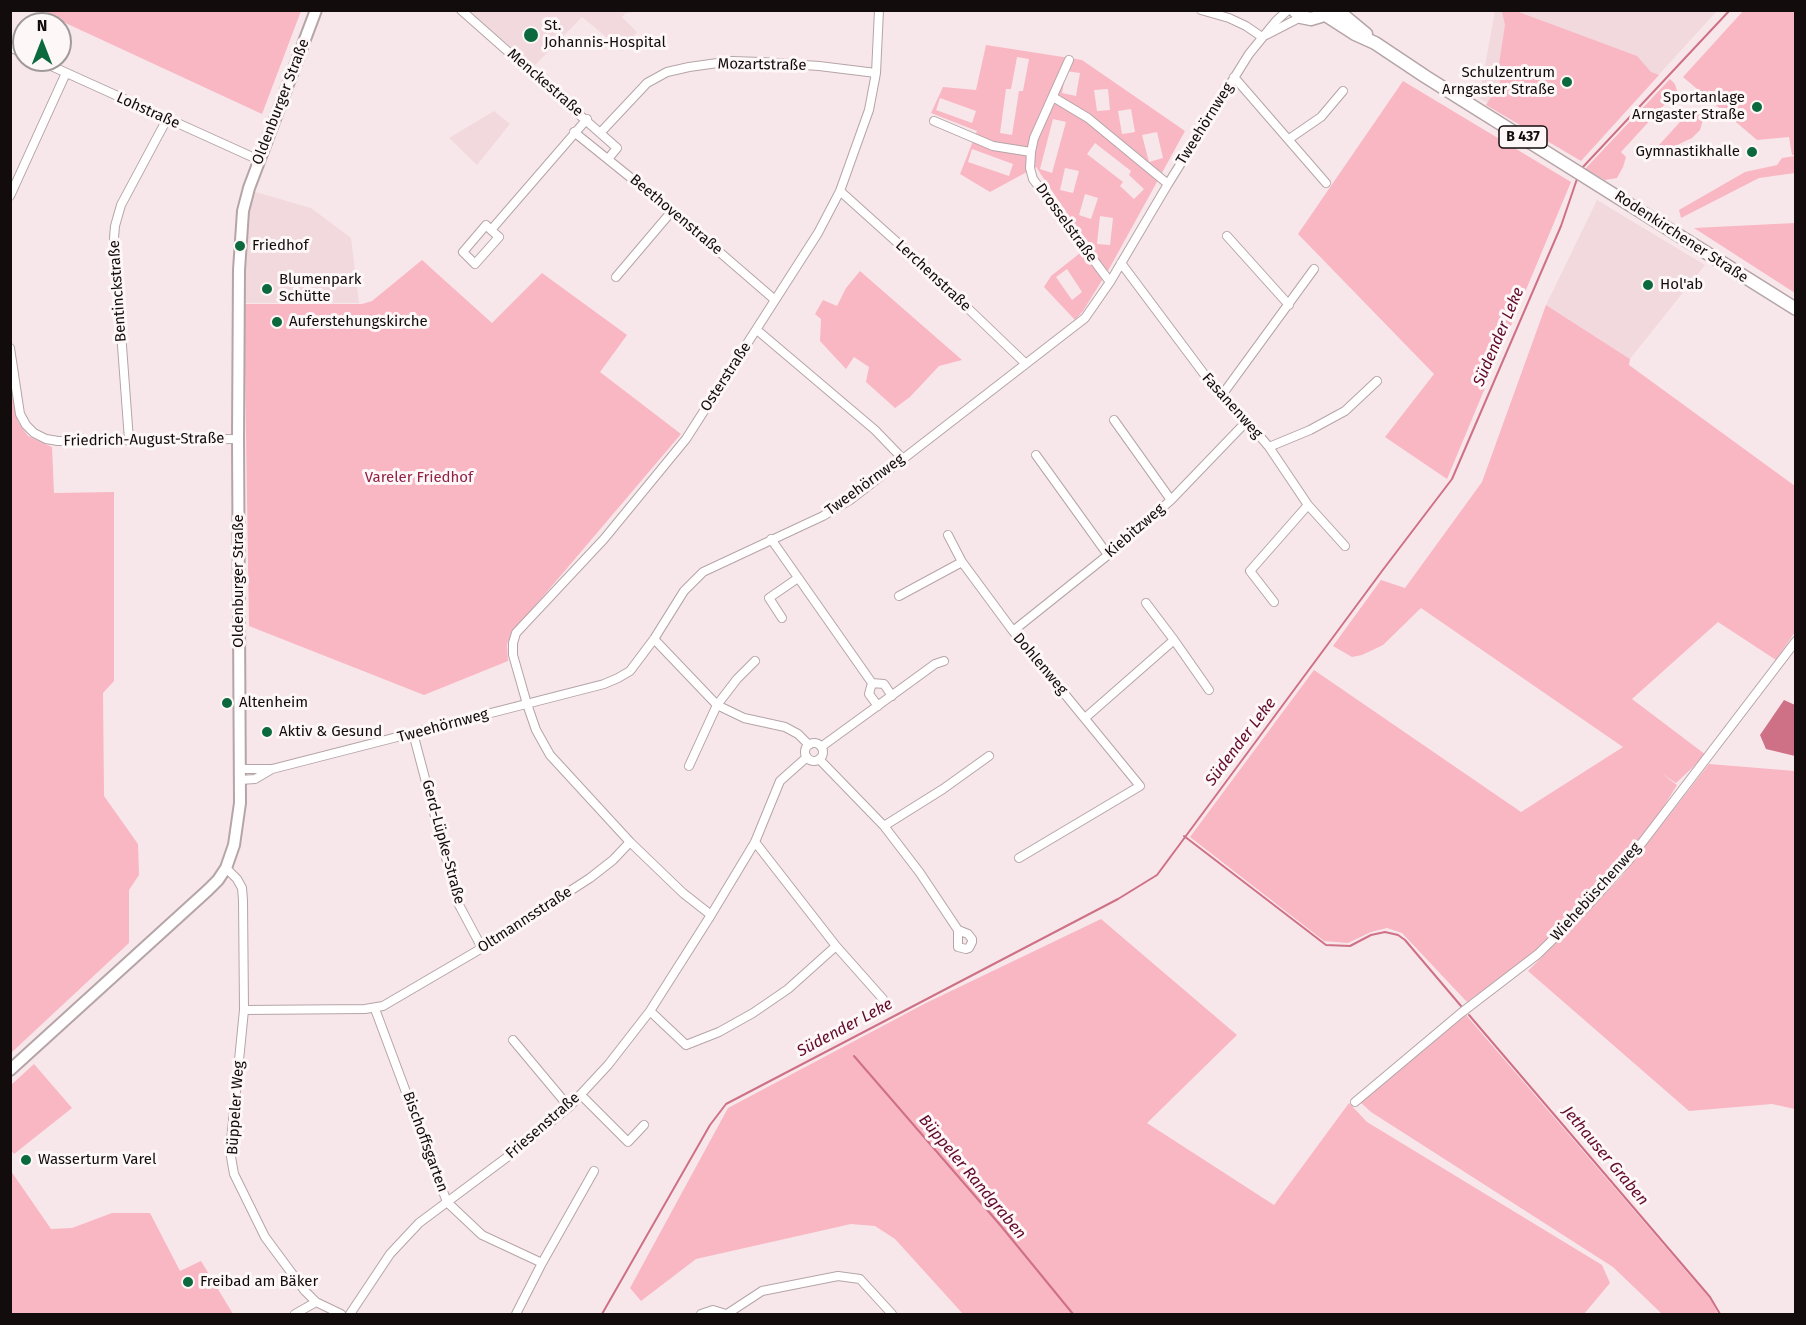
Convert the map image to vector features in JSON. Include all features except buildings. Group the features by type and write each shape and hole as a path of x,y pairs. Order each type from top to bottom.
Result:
{"main road":[{"name":"Oldenburger Straße","path":"10,1070 189,909 218,880 226,868 237,831 240,774 238,439 240,234 243,211 259,160 316,10"},
{"name":"B 437","path":"1337,10 1375,43"},
{"name":"B 437","path":"1325,12 1355,34 1375,43"},
{"path":"1298,14 1311,19 1325,12"},
{"name":"Rodenkirchener Straße","path":"1375,43 1796,309"}],"street":[{"name":"Menckestraße","path":"461,10 617,148 608,159"},
{"name":"Osterstraße","path":"527,704 513,655 516,633 604,539 686,439 818,233 840,191 869,110 876,73 879,10"},
{"path":"1201,10 1238,22 1262,38"},
{"name":"Tweehörnweg","path":"240,774 272,769 527,704 618,678 630,670 640,660 684,591 703,572 818,519 838,507 1085,318 1110,282 1234,77 1262,38 1288,10"},
{"name":"Tweehörnweg","path":"1262,38 1298,14"},
{"name":"Drosselstraße","path":"1069,60 1034,138 1030,168 1034,179 1110,282"},
{"name":"Mozartstraße","path":"601,132 647,82 667,72 689,67 732,61 819,66 876,73"},
{"name":"Lohstraße","path":"66,73 259,160"},
{"path":"10,196 66,73"},
{"path":"1234,77 1326,183"},
{"path":"1289,139 1321,117 1343,91"},
{"path":"1053,97 1088,118 1168,184"},
{"name":"Bentinckstraße","path":"129,440 115,226 121,205 167,119"},
{"path":"491,230 586,120"},
{"path":"934,121 993,146 1031,152"},
{"name":"Beethovenstraße","path":"574,132 672,211 775,300"},
{"name":"Lerchenstraße","path":"840,191 929,271 1025,363"},
{"path":"615,277 672,211"},
{"path":"486,225 491,230 499,237 475,264 463,252 486,225"},
{"path":"1227,236 1289,305"},
{"name":"Fasanenweg","path":"1121,263 1213,386 1269,447 1308,505 1345,546"},
{"path":"1222,395 1314,269"},
{"path":"757,330 875,430 903,459"},
{"name":"Friedrich-August-Straße","path":"10,348 20,414 34,433 58,441 238,439"},
{"path":"1269,447 1310,430 1345,411 1377,381"},
{"path":"1114,420 1171,500"},
{"name":"Kiebitzweg","path":"1013,631 1108,555 1171,500 1247,421"},
{"path":"1036,455 1108,555"},
{"path":"1274,602 1250,571 1308,505"},
{"name":"Dohlenweg","path":"948,535 962,562 1013,631 1140,786 1019,858"},
{"path":"771,539 872,683"},
{"path":"899,596 962,562"},
{"path":"782,618 769,598 798,578"},
{"path":"1146,603 1209,690"},
{"path":"654,639 717,705 744,718 785,727 798,734 809,745"},
{"path":"1085,718 1174,640"},
{"name":"Wiehebüschenweg","path":"1355,1102 1461,1013 1538,954 1583,910 1628,861 1796,641"},
{"path":"688,766 717,705 737,679 755,661"},
{"path":"821,747 935,664 944,661"},
{"path":"872,683 884,684 892,696"},
{"path":"872,683 869,694 878,706"},
{"path":"527,704 536,730 550,755 630,842 682,893 711,915"},
{"name":"Gerd-Lüpke-Straße","path":"413,734 458,903 482,948"},
{"path":"816,743 821,747 822,753 819,759 812,760 807,757 806,750 809,745 816,743"},
{"path":"884,826 943,789 989,756"},
{"name":"Friesenstraße","path":"350,1314 390,1254 419,1223 518,1149 569,1107 619,1052 650,1011 755,842 780,781 807,757"},
{"path":"819,759 884,826 920,873 958,930"},
{"name":"Oltmannsstraße","path":"244,1010 375,1009 395,1001 482,948 601,870 630,842"},
{"path":"755,842 836,946 883,999"},
{"name":"Büppeler Weg","path":"226,868 242,888 244,1010 230,1151 234,1174 265,1237 305,1291 316,1302 341,1314"},
{"path":"650,1011 686,1045 719,1032 753,1013 788,989 836,946"},
{"name":"Bischoffsgarten","path":"375,1009 447,1202 482,1235 542,1263"},
{"path":"513,1040 569,1107"},
{"path":"581,1095 628,1142 644,1125"},
{"path":"516,1314 594,1171"},
{"path":"702,1314 713,1310 726,1314 762,1291 838,1276 860,1279 892,1314"},
{"path":"295,1314 316,1302"}],"shaded area":[{"name":"St. Johannis-Hospital","path":"468,11 639,11 626,13 622,17 637,32 623,51 582,17 534,66"},
{"name":"Schulzentrum Arngaster Straße","path":"1495,11 1717,11 1582,159 1479,98"},
{"path":"494,111 510,124 477,165 449,138"},
{"path":"252,191 311,208 351,238 359,303 242,303 247,217"},
{"path":"1597,200 1705,265 1630,359 1546,305"},
{"path":"1784,700 1795,705 1795,756 1766,749 1760,735"}],"green space":[{"path":"48,10 301,11 262,114 72,26 72,12 47,12"},
{"name":"Sportanlage Arngaster Straße","path":"1744,10 1795,11 1795,155 1792,155 1789,137 1757,140 1683,77"},
{"name":"Schulzentrum Arngaster Straße","path":"1502,11 1516,11 1637,56 1651,72 1659,75 1581,161 1486,105 1500,83 1499,64 1505,25"},
{"path":"986,45 1082,60 1185,131 1109,269 1075,320 1044,287 1051,276 1089,246 1036,167 990,192 960,174 977,131 931,113 943,87 976,90","holes":["1017,57 1029,59 1023,91 1019,91 1012,135 1000,133 1006,89 1011,89","1066,71 1080,73 1076,96 1062,93","1108,89 1110,110 1097,111 1094,90","940,98 976,111 972,123 936,110","1131,109 1135,132 1122,134 1118,111","1053,119 1066,122 1052,173 1040,169","1157,132 1163,158 1149,162 1142,135","1095,143 1131,171 1129,175 1144,189 1134,199 1120,186 1123,182 1087,154","972,149 1013,164 1009,176 968,162","1065,168 1079,171 1073,193 1060,190","1085,194 1098,198 1091,219 1079,215","1100,216 1113,218 1110,245 1097,244","1067,269 1082,292 1072,300 1056,277"]},
{"path":"1670,79 1677,91 1621,152 1626,157 1617,178 1605,180 1585,169"},
{"path":"1403,81 1571,182 1447,479 1385,437 1434,374 1298,234"},
{"path":"1695,110 1703,114 1703,120 1700,130 1692,138 1654,156 1650,155 1690,111"},
{"path":"1795,156 1795,173 1759,178 1681,218 1679,210 1745,172 1777,165 1782,158"},
{"path":"1795,223 1795,293 1694,228"},
{"name":"Vareler Friedhof","path":"422,260 492,323 542,273 627,335 600,372 681,434 512,633 507,644 508,661 424,695 249,626 244,304 362,304 372,301"},
{"path":"860,271 962,360 939,366 910,397 895,408 866,382 869,367 854,357 846,369 820,341 821,319 815,314 823,300 837,306 846,288"},
{"path":"1546,305 1630,359 1629,365 1795,486 1795,632 1776,660 1718,622 1632,699 1706,755 1676,783 1661,773 1677,785 1656,819 1595,893 1535,953 1467,1002 1402,933 1387,928 1371,932 1348,943 1324,941 1190,837 1314,670 1521,812 1623,747 1421,608 1383,645 1362,655 1352,657 1333,646 1381,580 1405,588 1482,482"},
{"path":"10,376 18,422 28,436 52,447 54,493 114,492 114,681 103,693 104,796 138,844 139,875 129,890 129,943 11,1053"},
{"path":"1709,764 1795,771 1795,1109 1772,1104 1689,1111 1528,971 1621,877"},
{"path":"1101,919 1237,1035 1147,1123 1274,1205 1349,1103 1367,1122 1602,1265 1610,1283 1584,1314 963,1314 895,1239 875,1226 851,1224 696,1259 641,1301 630,1288 728,1108 926,1003"},
{"path":"1466,1015 1711,1300 1718,1314 1662,1314 1613,1267 1371,1112 1359,1101"},
{"path":"34,1064 72,1108 14,1154 10,1149 11,1085"},
{"path":"11,1171 51,1229 72,1228 112,1213 150,1213 180,1271 201,1261 233,1314 11,1314"}],"waterway":[{"name":"Südender Leke","path":"1582,168 1730,10"},
{"name":"Jethauser Graben","path":"602,1314 710,1125 726,1104 1118,899 1157,875 1452,479 1561,226 1578,176"},
{"name":"Jethauser Graben","path":"1184,836 1326,945 1350,946 1371,935 1385,932 1398,935 1405,940 1461,1006"},
{"name":"Jethauser Graben","path":"1469,1015 1710,1297 1720,1314"},
{"name":"Büppeler Randgraben","path":"854,1056 1001,1226 1073,1314"}],"place":[{"name":"St. Johannis-Hospital","path":"531,35"},
{"name":"Schulzentrum Arngaster Straße","path":"1567,82"},
{"name":"Sportanlage Arngaster Straße","path":"1757,107"},
{"name":"Gymnastikhalle","path":"1752,152"},
{"name":"Friedhof","path":"240,246"},
{"name":"Hol'ab","path":"1648,285"},
{"name":"Blumenpark Schütte","path":"267,289"},
{"name":"Auferstehungskirche","path":"277,322"},
{"name":"Altenheim","path":"227,703"},
{"name":"Aktiv & Gesund","path":"267,732"},
{"name":"Wasserturm Varel","path":"26,1160"},
{"name":"Freibad am Bäker","path":"188,1282"}]}
